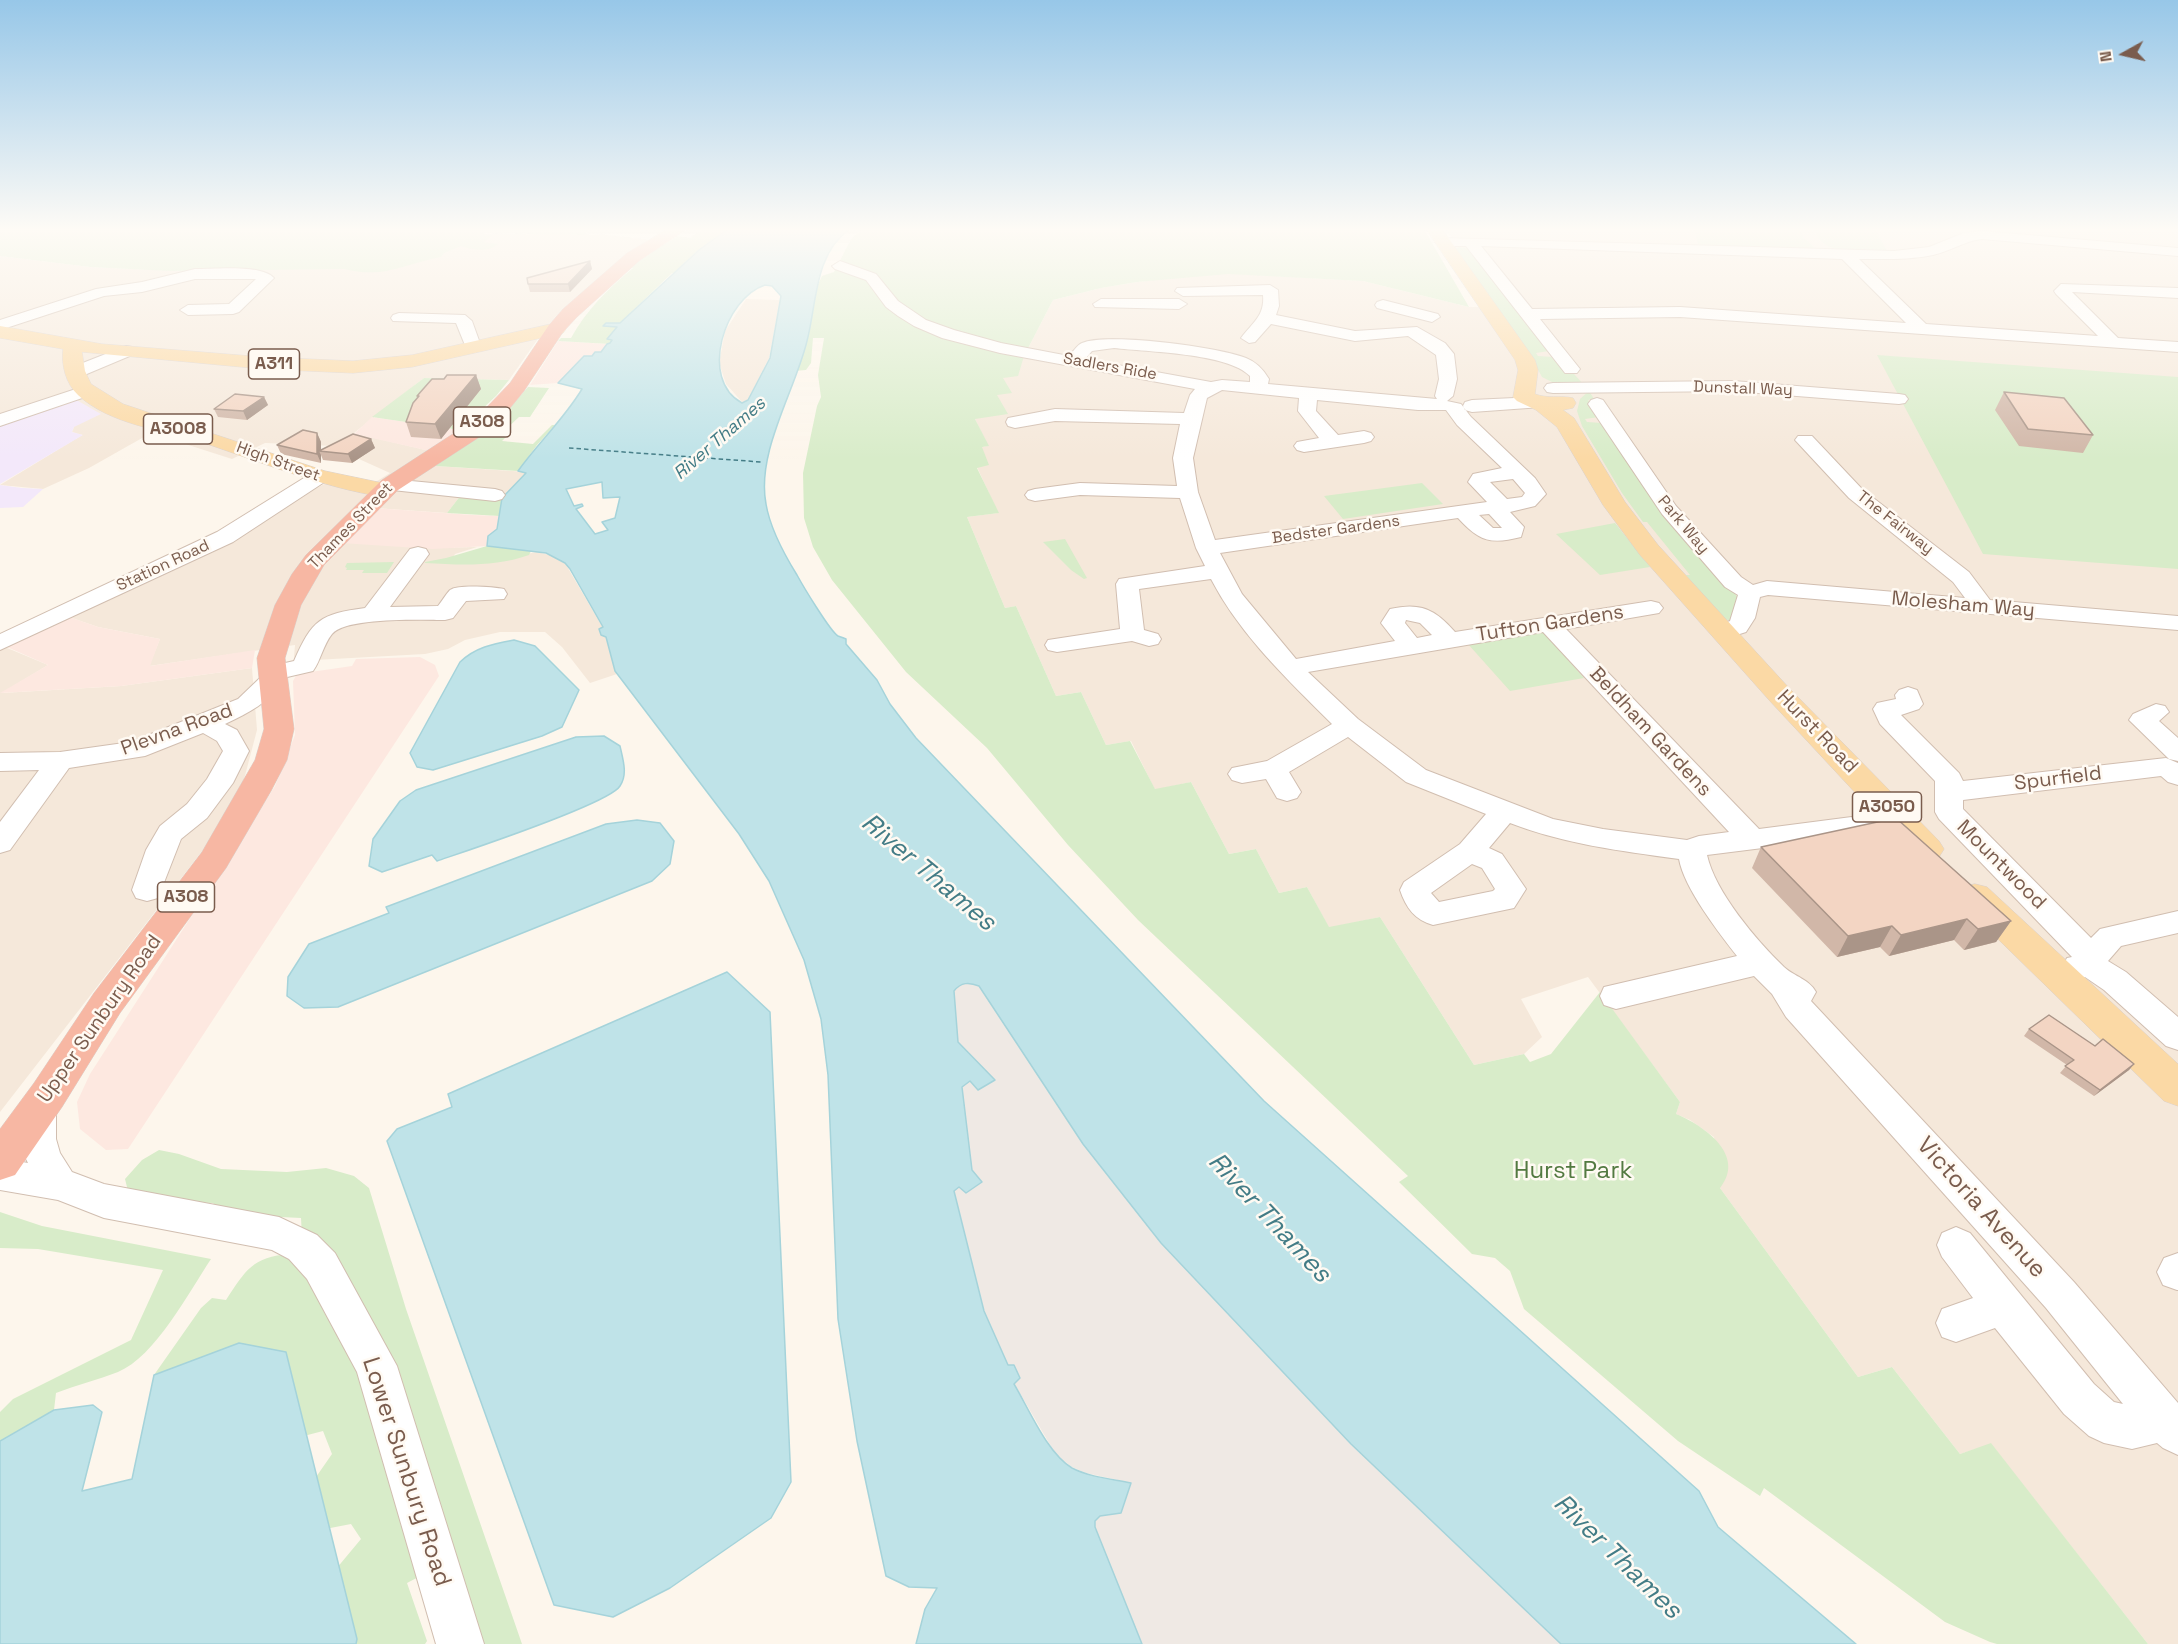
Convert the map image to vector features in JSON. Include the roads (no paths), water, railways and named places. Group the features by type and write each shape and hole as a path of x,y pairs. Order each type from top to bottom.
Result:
{"highway":[{"name":"A308","path":"556,329 580,306"},
{"name":"Thames Street","path":"272,677 271,658 281,624 301,580 315,560 387,488 472,431 494,412 525,375 556,329"},
{"name":"Upper Sunbury Road","path":"0,1163 38,1126 106,1003 214,860 255,791 271,760 279,729 272,677"}],"main road":[{"name":"Hurst Road","path":"1489,306 1525,360 1554,396 1606,491 1643,542 1779,694 1879,797 1898,821 1952,874 2079,966 2178,1089"},
{"name":"A311","path":"0,332 73,346 263,363 353,367 412,361 556,329"},
{"path":"73,346 71,352 74,380"},
{"name":"High Street","path":"74,380 109,406 138,417 224,442 350,486 387,488"}],"street":[{"path":"0,325 60,306"},
{"path":"188,310 233,309 236,306"},
{"name":"Sadlers Ride","path":"895,306 920,323 975,343 1211,387 1222,385 1404,402 1554,396"},
{"path":"1249,338 1268,318 1272,306"},
{"path":"1268,318 1355,336 1411,331 1436,315 1387,306"},
{"path":"1521,306 1571,369"},
{"path":"1895,306 1921,329"},
{"path":"2079,306 2114,343"},
{"path":"1528,314 1680,312 2178,347"},
{"path":"399,318 459,318 464,321 473,346"},
{"path":"1411,331 1439,347 1445,354 1456,401"},
{"path":"1073,361 1087,347 1114,343 1218,355 1234,358 1257,374 1260,379 1258,389"},
{"path":"0,420 126,351"},
{"name":"Dunstall Way","path":"1554,396 1733,386 1899,399"},
{"path":"1211,387 1203,390 1199,395 1191,418 1183,458 1188,492 1212,559 1231,595 1256,629 1290,668 1349,725 1416,776 1547,826 1603,839 1692,851 1699,846 1898,821"},
{"path":"1309,394 1307,411 1333,441"},
{"name":"Park Way","path":"1554,396 1669,510 1733,582 1750,592"},
{"name":"Bedster Gardens","path":"1057,645 1141,637 1119,580 1212,559 1528,502 1536,494 1456,401"},
{"path":"1026,423 1055,415 1191,418"},
{"path":"1304,446 1364,437"},
{"name":"The Fairway","path":"1805,440 1856,494 1961,577 1983,607"},
{"path":"1464,512 1485,534 1493,536 1513,532 1514,527 1478,482 1480,478 1517,472"},
{"name":"Station Road","path":"0,643 225,537 319,477"},
{"path":"387,488 495,495"},
{"path":"1035,495 1061,498 1080,489 1188,492"},
{"path":"371,616 418,554"},
{"name":"Molesham Way","path":"1750,592 1767,588 2178,623"},
{"path":"1724,632 1735,631 1742,625 1750,592"},
{"path":"272,677 304,666 317,638 327,625 341,620 371,616 445,613 459,594 496,594"},
{"name":"Tufton Gardens","path":"1290,668 1411,646 1651,608"},
{"name":"Tufton Gardens","path":"1411,646 1393,622 1398,614 1414,611 1429,616 1449,640"},
{"name":"Beldham Gardens","path":"1548,624 1753,840"},
{"name":"Plevna Road","path":"0,762 60,761 136,750 247,704 272,677"},
{"name":"Mountwood","path":"1908,695 1910,704 1886,709 1889,718 1949,780 1948,812 2079,966"},
{"name":"Spurfield","path":"1950,792 2175,765 2142,720 2156,712"},
{"path":"147,890 161,850 170,833 197,812 219,783 236,751 228,736 205,723"},
{"path":"1242,774 1280,780 1349,725"},
{"path":"0,843 60,761"},
{"path":"1470,851 1504,811"},
{"name":"Victoria Avenue","path":"1692,851 1691,858 1695,868 1718,908 1783,980 1798,1008 2060,1295 2171,1426"},
{"path":"2178,922 2111,938 2079,966 2115,981 2178,1037"},
{"path":"1616,996 1783,980"},
{"path":"38,1126 44,1158 59,1184"},
{"name":"Lower Sunbury Road","path":"0,1174 59,1184 104,1201 279,1234 303,1247 321,1266 376,1366 460,1644"},
{"path":"1956,1245 2002,1306 2079,1399 2104,1421 2132,1427 2171,1426"},
{"path":"1956,1323 2002,1306"}],"water":[{"name":"River Thames","path":"639,306 738,306 722,340 719,359 721,376 729,392 742,403 748,400 770,358 779,306 814,306 807,341 771,443 764,484 766,504 778,541 817,608 834,632 846,639 846,644 877,680 890,704 916,738 1264,1101 1699,1491 1718,1527 1856,1644 1561,1644 1351,1444 1161,1243 1083,1144 979,986 969,983 962,984 954,991 958,1042 995,1080 978,1090 970,1081 962,1087 972,1170 982,1182 966,1193 959,1187 954,1191 984,1311 1008,1365 1014,1365 1020,1378 1014,1384 1054,1452 1072,1468 1079,1471 1131,1483 1121,1513 1100,1516 1095,1521 1095,1527 1142,1644 916,1644 925,1609 937,1588 909,1587 886,1576 857,1441 838,1319 828,1075 821,1019 804,960 769,881 739,834 615,671 606,637 601,635 599,629 603,627 570,569 565,563 546,553 487,546 488,536 497,529 502,498 526,473 518,471 582,389 558,383 584,356 592,356 595,352 601,352 610,343 612,340 607,339 617,327 603,326 606,323 620,323","holes":["602,482 603,498 620,497 615,518 602,522 608,530 595,534 576,509 583,506 582,504 574,506 566,489"]},
{"path":"514,640 535,646 579,690 562,727 542,736 433,770 417,767 410,753 460,662 479,650"},
{"path":"604,736 620,746 624,767 624,777 620,786 610,794 565,815 437,861 432,855 382,872 369,866 373,839 400,801 416,790 576,737"},
{"path":"637,820 660,823 674,841 670,864 652,881 338,1007 304,1008 287,996 288,977 309,944 389,913 386,907 606,824"},
{"path":"727,972 770,1012 791,1482 771,1518 670,1588 613,1617 554,1605 387,1141 397,1129 452,1107 448,1094"},
{"path":"239,1343 286,1352 357,1639 356,1644 0,1644 0,1441 54,1410 93,1405 102,1412 82,1491 132,1479 154,1375"}],"park label":[{"name":"Hurst Park","path":"1573,1171"}]}
